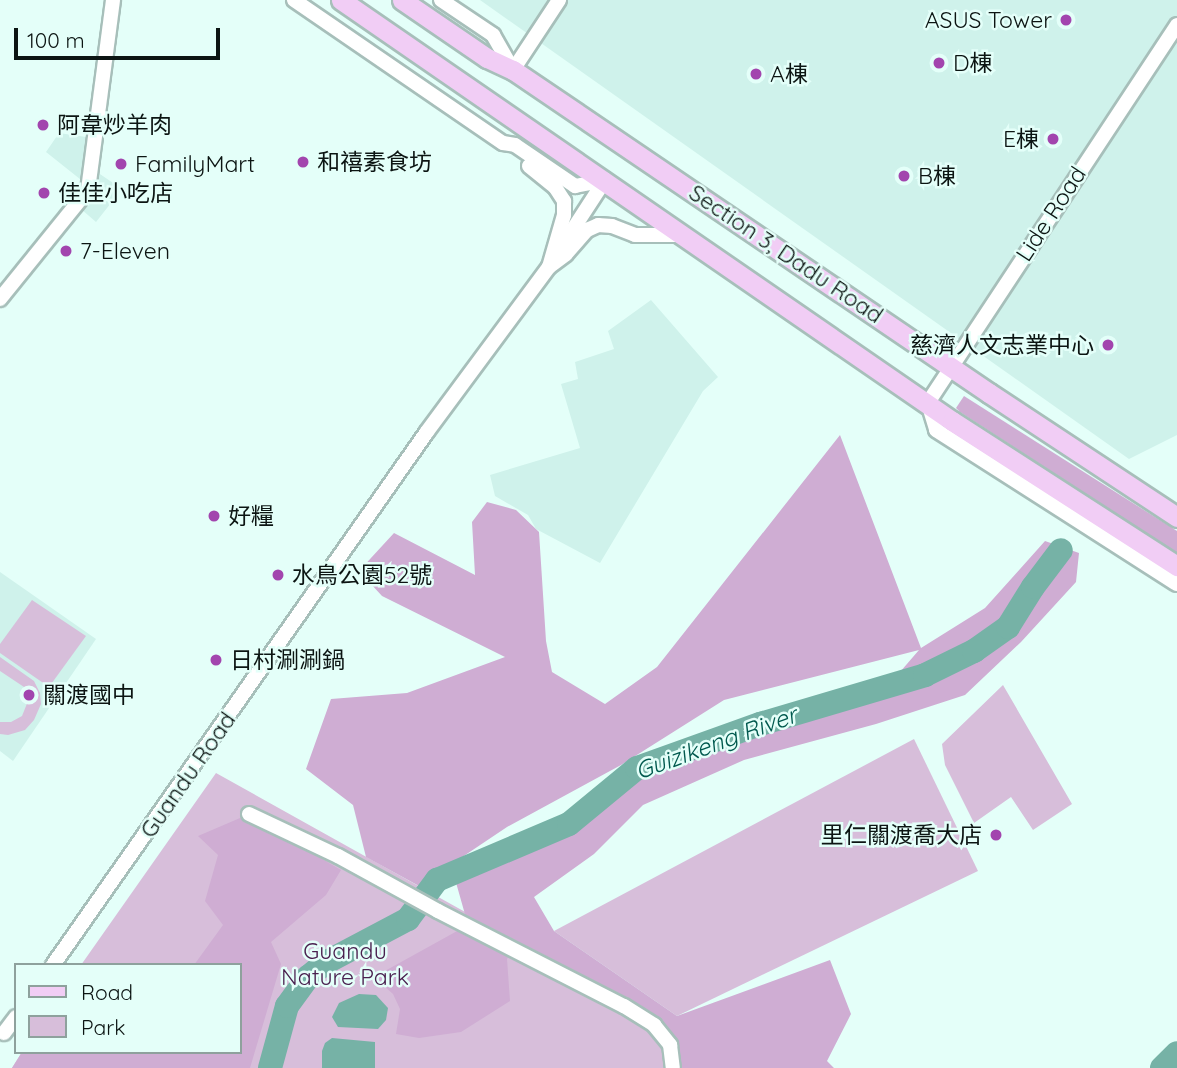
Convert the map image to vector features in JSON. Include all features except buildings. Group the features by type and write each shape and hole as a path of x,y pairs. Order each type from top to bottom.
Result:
{"main road":[{"name":"Section 3, Dadu Road","path":"341,0 605,180 679,235 928,403 1065,503 1119,538 1177,566"},
{"name":"Section 3, Dadu Road","path":"402,0 486,58 513,70 1109,471 1173,509"}],"street":[{"path":"0,299 88,190 113,0"},
{"path":"294,0 503,143 509,152 555,187 564,201 564,215 556,232 556,245 549,267"},
{"name":"Section 3, Dadu Road","path":"441,0 493,35 513,70"},
{"path":"513,70 559,0"},
{"name":"Lide Road","path":"928,403 1177,26"},
{"path":"503,143 515,145 575,186 605,180"},
{"path":"556,245 566,240 605,180"},
{"path":"549,267 566,254 587,230 598,225 611,226 635,235 679,235"},
{"name":"Guandu Road","path":"54,963 320,584 549,267"},
{"path":"1119,538 1177,584"},
{"path":"249,814 613,1000 654,1025 670,1045 673,1068"},
{"path":"4,1033 14,1020"}],"shaded area":[{"path":"480,0 1177,0 1177,435 1129,459"},
{"path":"59,133 93,138 91,168 122,189 96,222 81,209 95,191 46,152"},
{"path":"651,300 718,377 703,391 600,563 536,529 528,515 495,496 490,475 580,448 561,384 578,379 575,362 614,349 608,331"},
{"path":"964,396 1177,531 1177,553 960,412 956,408"},
{"path":"840,435 921,648 985,608 1045,541 1079,553 1076,582 1021,642 965,695 876,724 744,760 643,805 594,854 534,897 554,931 677,1016 830,960 851,1014 827,1061 834,1068 674,1068 679,1041 515,946 507,959 510,1001 461,1032 419,1038 396,1034 400,1009 393,994 374,977 468,925 455,879 581,821 649,774 764,727 875,701 919,650 724,700 621,765 507,827 419,886 366,857 353,805 306,769 331,699 407,693 505,657 382,596 359,571 394,533 475,575 472,522 487,502 516,510 539,532 546,641 552,672 605,704 657,667"},
{"name":"關渡國中","path":"0,572 96,639 13,761 0,751"},
{"path":"240,818 278,833 341,870 326,895 271,942 281,964 250,1068 12,1068 21,1054 242,1054 242,963 195,963 223,925 205,901 218,855 198,836"},
{"path":"359,994 376,995 388,1008 386,1020 378,1029 338,1027 332,1017 339,1003"},
{"path":"332,1038 375,1042 375,1068 322,1068 322,1051 325,1043"}],"green space":[{"path":"32,600 86,636 49,687 0,653 0,644"},
{"path":"0,657 34,681 40,693 41,704 34,720 25,730 8,735 0,734 0,722 11,722 22,716 28,701 24,687 0,671"},
{"path":"1003,685 1072,804 1033,830 1011,797 974,823 945,765 942,744"},
{"path":"914,739 978,871 677,1016 554,931"},
{"name":"Guandu Nature Park","path":"216,773 745,1068 12,1068 21,1054 242,1054 242,963 82,963"}],"waterway":[{"name":"Guizikeng River","path":"270,1068 287,1006 308,977 325,963 408,919 437,880 569,824 637,768 760,724 925,675 974,651 1008,627 1061,550"},
{"path":"1162,1068 1177,1053"}],"place":[{"name":"ASUS Tower","path":"1066,20"},
{"name":"D棟","path":"939,63"},
{"name":"A棟","path":"756,74"},
{"name":"阿韋炒羊肉","path":"43,125"},
{"name":"E棟","path":"1053,139"},
{"name":"和禧素食坊","path":"303,162"},
{"name":"FamilyMart","path":"121,164"},
{"name":"B棟","path":"904,176"},
{"name":"佳佳小吃店","path":"44,193"},
{"name":"7-Eleven","path":"66,251"},
{"name":"慈濟人文志業中心","path":"1108,345"},
{"name":"好糧","path":"214,516"},
{"name":"水鳥公園52號","path":"278,575"},
{"name":"日村涮涮鍋","path":"216,660"},
{"name":"關渡國中","path":"29,695"},
{"name":"里仁關渡喬大店","path":"996,835"}]}
